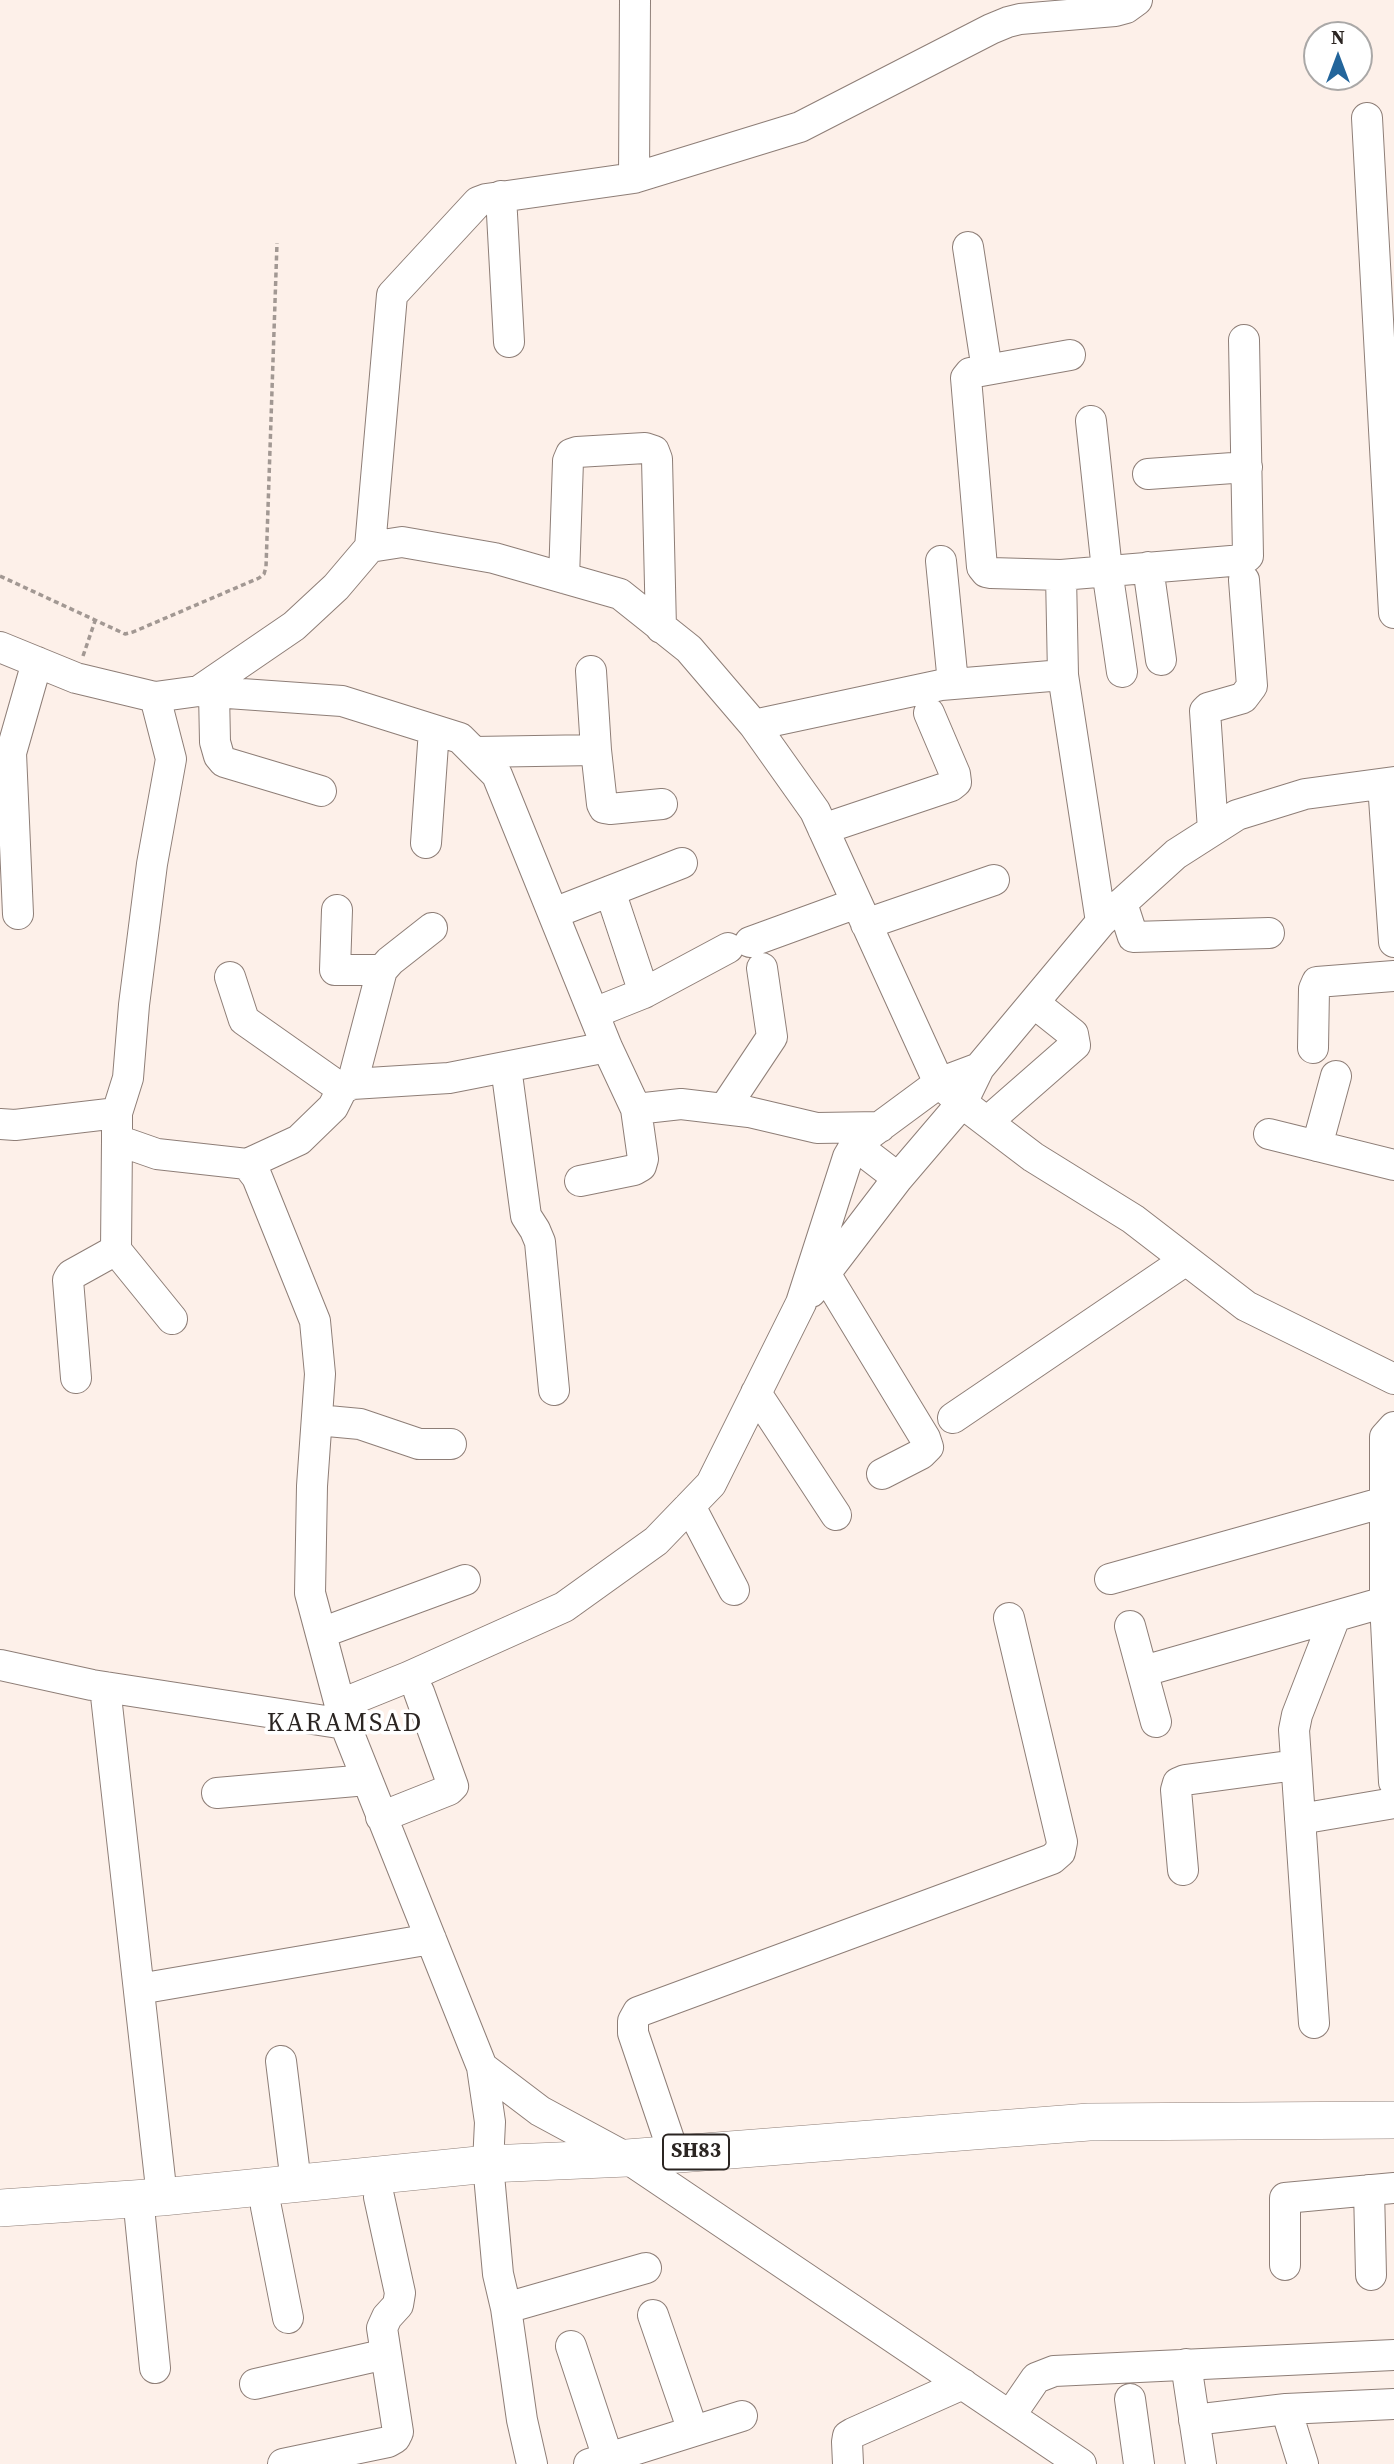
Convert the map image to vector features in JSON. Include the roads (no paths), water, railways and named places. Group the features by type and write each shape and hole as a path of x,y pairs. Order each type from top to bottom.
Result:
{"main road":[{"name":"SH83","path":"0,2228 296,2183 489,2176 1089,2122 1394,2120"},
{"name":"SH83","path":"652,2163 867,2156 1050,2144 1394,2143"},
{"name":"SH83","path":"0,2208 266,2207 379,2197 489,2176"}],"street":[{"path":"634,162 635,0"},
{"path":"207,692 294,626 336,587 370,547 392,295 478,202 634,162 783,134 1009,22 1115,10 1126,8 1137,0"},
{"path":"1367,118 1394,613"},
{"path":"501,196 509,342"},
{"path":"968,247 987,370"},
{"path":"1070,355 971,373 966,378 982,567 986,572 1060,575 1243,560 1248,556 1244,340"},
{"path":"1091,421 1107,570 1122,672"},
{"path":"564,578 568,461 571,454 645,447 654,451 657,459 661,628"},
{"path":"1148,474 1247,467"},
{"path":"370,547 402,542 494,558 620,594 689,649 754,725 815,811 939,1083 962,1104 1033,1157 1133,1219 1246,1306 1394,1378"},
{"path":"941,561 953,683"},
{"path":"1149,567 1161,660"},
{"path":"1060,575 1063,675 1111,913 1133,937 1269,933"},
{"path":"1213,830 1205,711 1243,698 1252,686 1244,580"},
{"path":"0,648 76,678 155,696 207,692 342,701 460,738 496,775 607,1047 636,1110 643,1159 641,1166 634,1170 580,1181"},
{"path":"18,914 6,754 37,662"},
{"path":"591,671 596,750 604,808 662,804"},
{"path":"754,725 953,683 1063,675"},
{"path":"207,692 215,742 224,762 321,790"},
{"path":"155,696 171,759 150,877 128,1078 117,1126 116,1250 172,1319"},
{"path":"823,829 951,786 956,782 929,713"},
{"path":"426,843 434,730"},
{"path":"474,752 596,750"},
{"path":"801,1303 826,1275 898,1178 962,1104 979,1068 1111,913 1176,854 1237,815 1305,794 1388,783 1394,942"},
{"path":"554,913 682,863"},
{"path":"594,1013 747,953 861,914 994,880"},
{"path":"610,891 644,993"},
{"path":"337,910 335,970 382,970"},
{"path":"0,1124 117,1126 158,1154 247,1164 299,1140 333,1107 347,1087 382,970 432,928"},
{"path":"724,1109 772,1037 747,953"},
{"path":"1313,1048 1314,989 1317,982 1394,976"},
{"path":"230,978 244,1020 347,1087 449,1078 607,1047"},
{"path":"987,1122 1075,1045 1073,1034 1034,1003"},
{"path":"506,1067 526,1216 536,1230 540,1242 554,1390"},
{"path":"345,1724 356,1698 564,1607 656,1541 690,1506 711,1484 801,1303 855,1145 939,1083 979,1068"},
{"path":"1317,1146 1336,1076"},
{"path":"636,1110 681,1104 749,1112 817,1128 880,1127"},
{"path":"1269,1134 1394,1165"},
{"path":"855,1145 898,1178"},
{"path":"247,1164 257,1177 315,1321 320,1374 312,1486 310,1593 345,1724 482,2067 490,2122 489,2176 498,2274 532,2464"},
{"path":"841,1180 878,1204"},
{"path":"76,1378 68,1280 71,1275 116,1250"},
{"path":"953,1418 1186,1260"},
{"path":"826,1275 928,1447 921,1454 882,1474"},
{"path":"756,1393 836,1515"},
{"path":"317,1420 360,1424 419,1444 451,1444"},
{"path":"1394,1427 1385,1437 1385,1602 1394,1782"},
{"path":"1110,1579 1385,1502"},
{"path":"690,1506 734,1590"},
{"path":"321,1633 465,1580"},
{"path":"1144,1671 1385,1602"},
{"path":"1314,2023 1294,1730 1297,1715 1335,1617"},
{"path":"652,2163 634,2032 634,2021 638,2012 1052,1859 1060,1852 1062,1842 1009,1618"},
{"path":"1130,1626 1156,1722"},
{"path":"0,1665 105,1686 345,1724"},
{"path":"105,1686 139,1989 151,2207 155,2368"},
{"path":"381,1817 453,1786 419,1692"},
{"path":"1183,1870 1176,1790 1178,1783 1296,1765"},
{"path":"217,1793 367,1780"},
{"path":"1300,1819 1394,1803"},
{"path":"139,1989 431,1939"},
{"path":"281,2061 296,2183"},
{"path":"482,2067 540,2111 652,2163 1010,2416 1065,2459"},
{"path":"1285,2265 1285,2198 1381,2189 1371,2275"},
{"path":"289,2463 388,2442 395,2438 398,2432 383,2322 398,2305 400,2293 379,2197"},
{"path":"266,2207 288,2318"},
{"path":"506,2308 646,2268"},
{"path":"653,2315 693,2431"},
{"path":"571,2346 613,2460 742,2416"},
{"path":"256,2384 386,2354"},
{"path":"1010,2416 1036,2378 1043,2373 1054,2371 1394,2355"},
{"path":"1186,2364 1201,2464"},
{"path":"848,2464 848,2436 963,2384"},
{"path":"1130,2399 1139,2464"},
{"path":"1194,2420 1286,2409 1394,2404"},
{"path":"1286,2409 1303,2464"}],"district":[{"name":"KARAMSAD","path":"345,1724"}]}
